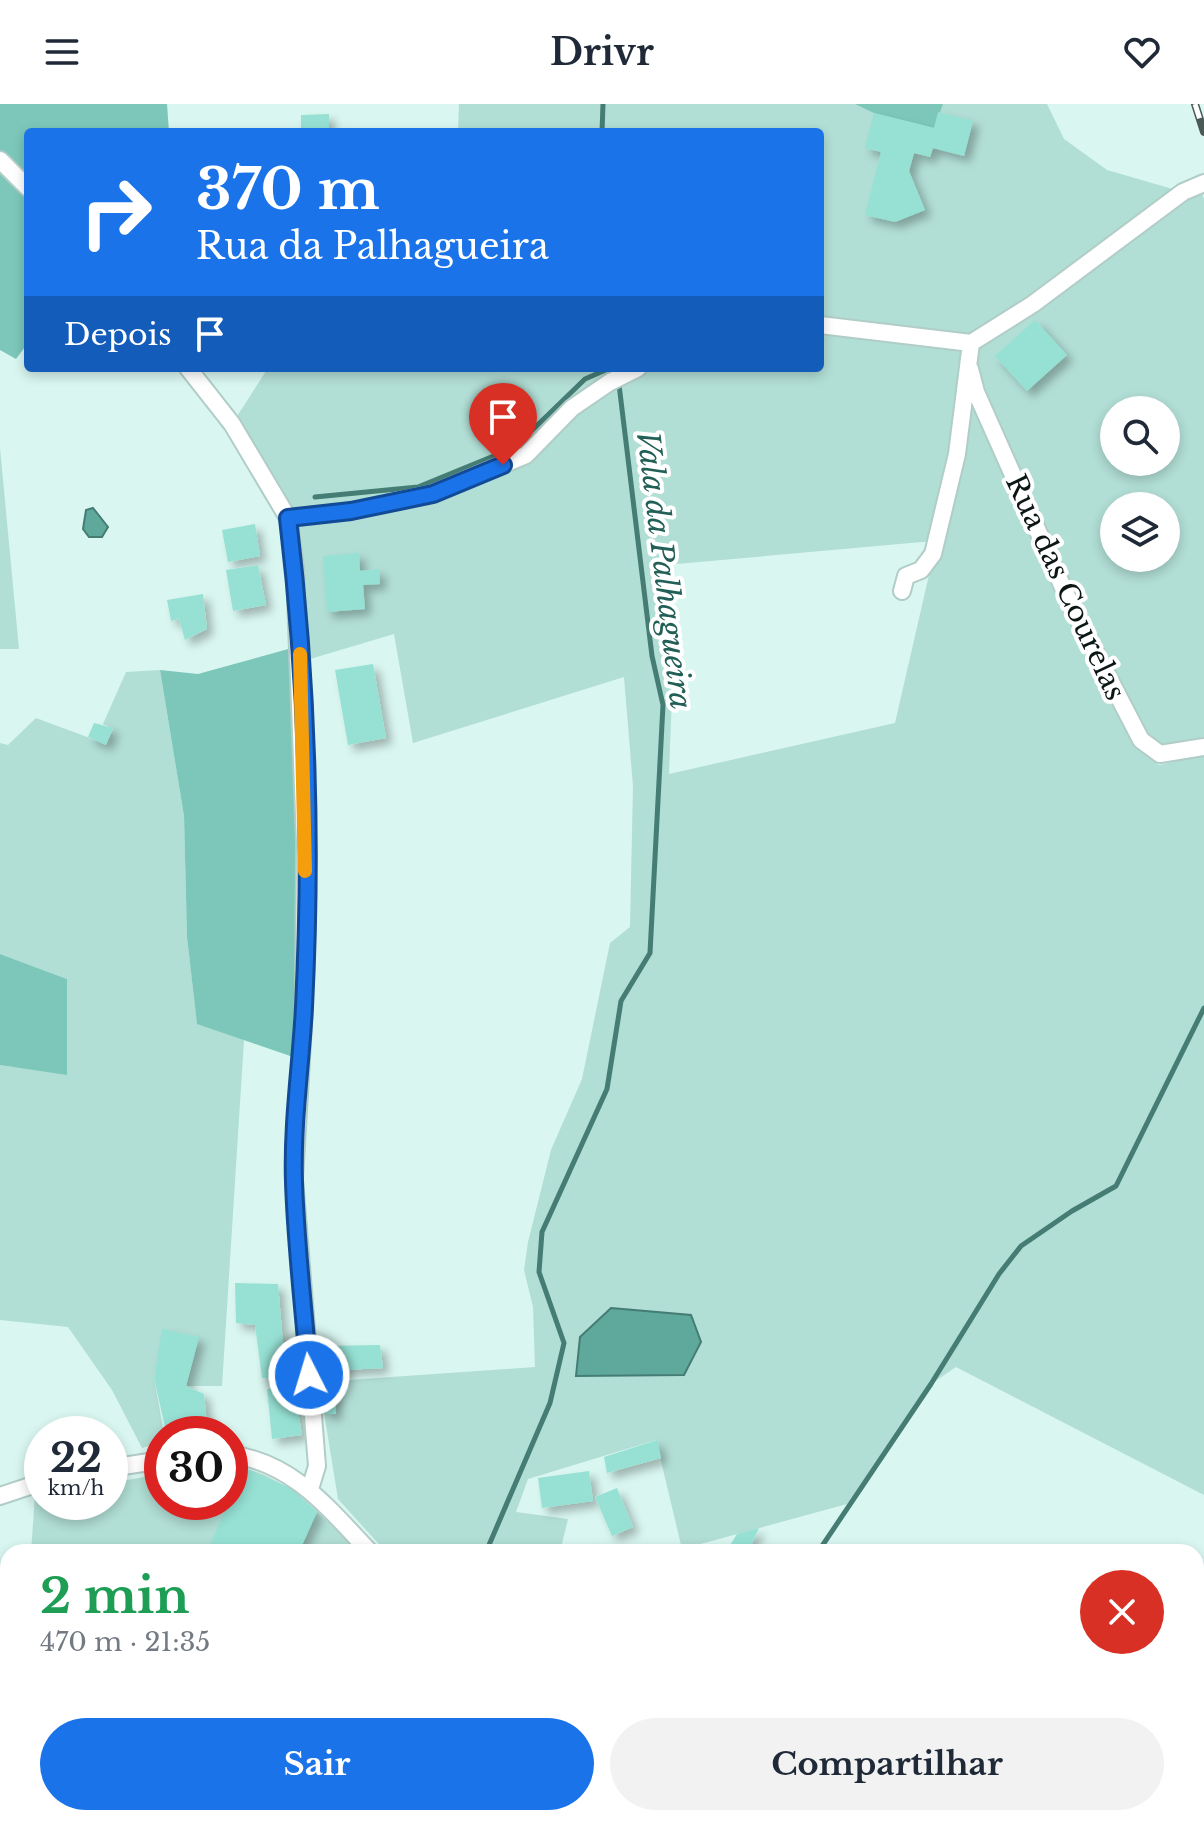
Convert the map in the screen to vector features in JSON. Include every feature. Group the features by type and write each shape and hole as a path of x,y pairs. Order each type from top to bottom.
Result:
{"street":[{"path":"0,160 24,184"},
{"path":"824,325 971,343 1033,304 1183,192 1204,183"},
{"path":"902,591 906,576 921,570 933,554 957,454 971,343"},
{"name":"Rua das Courelas","path":"970,369 976,392 1069,601 1141,740 1160,754 1204,747"},
{"path":"191,372 232,424 288,518 295,568 303,705 304,1007 294,1179 317,1466 310,1489"},
{"path":"288,518 351,511 433,494 526,455 572,408 631,372"},
{"path":"248,1460 281,1471 310,1489 362,1544"},
{"path":"0,1496 24,1488"}],"shaded area":[{"path":"0,104 167,104 169,128 24,128 24,348 16,359 0,350"},
{"path":"459,104 1047,104 1064,139 1107,170 1183,192 1199,185 1204,199 1204,747 1160,754 1141,740 970,371 933,541 654,566 672,693 669,774 895,723 971,392 1086,654 1140,750 1159,765 1204,755 1204,1495 956,1367 931,1384 847,1504 700,1544 681,1544 656,1440 528,1479 516,1512 568,1519 562,1544 379,1544 338,1499 319,1382 535,1367 533,1307 524,1270 528,1242 551,1150 582,1079 610,943 630,927 633,786 624,677 413,743 394,634 300,662 288,519 232,424 265,372 824,372 824,128 458,128"},
{"path":"855,104 943,104 934,128 874,113"},
{"path":"0,448 19,649 0,649"},
{"path":"93,508 108,527 102,537 89,537 83,529 86,510"},
{"path":"299,646 299,1059 197,1024 187,937 184,816 160,670 198,674"},
{"path":"160,670 184,816 187,937 197,1023 244,1040 222,1386 186,1386 198,1337 163,1330 154,1378 161,1416 144,1416 142,1448 128,1416 68,1327 0,1320 0,1065 67,1074 67,979 0,954 0,743 8,745 36,718 106,744 113,729 103,724 126,672"},
{"path":"0,954 67,979 67,1075 0,1065"},
{"path":"611,1308 691,1315 701,1342 684,1375 576,1376 580,1337"},
{"path":"250,1470 268,1477 301,1498 351,1544 32,1544 33,1520 128,1520 128,1480 144,1477 144,1520 248,1520"}],"building":[{"path":"938,112 973,121 964,156 933,148 930,157 914,153 909,171 925,210 895,222 865,215 881,152 865,148 874,113 934,128"},
{"path":"329,114 329,128 301,128 301,115"},
{"path":"1035,320 1067,355 1027,391 995,356"},
{"path":"255,524 260,556 228,562 222,530"},
{"path":"359,553 360,571 379,569 380,584 363,585 365,609 327,612 323,556"},
{"path":"258,565 266,605 233,611 226,570"},
{"path":"203,594 207,629 185,640 179,619 171,621 167,600"},
{"path":"373,664 386,738 348,745 335,670"},
{"path":"94,723 113,728 106,745 88,737"},
{"path":"235,1283 278,1284 286,1379 262,1378 255,1325 236,1323"},
{"path":"162,1329 199,1337 186,1386 204,1394 206,1416 163,1416 154,1378"},
{"path":"380,1345 383,1368 324,1371 324,1346"},
{"path":"294,1386 302,1435 272,1439 267,1389"},
{"path":"335,1390 336,1414 324,1414 324,1391"},
{"path":"657,1440 661,1458 607,1473 604,1457"},
{"path":"248,1470 291,1488 317,1512 303,1544 211,1544 221,1520 248,1520"},
{"path":"589,1471 593,1501 542,1508 538,1478"},
{"path":"617,1488 633,1527 612,1536 595,1497"},
{"path":"759,1528 752,1544 731,1544 737,1534"}],"waterway":[{"name":"Vala da Palhagueira","path":"602,128 603,104"},
{"path":"315,497 418,487 501,453 521,441 585,379 601,372"},
{"name":"Vala da Palhagueira","path":"489,1544 550,1403 564,1343 539,1272 542,1232 607,1089 621,1001 650,953 663,705 652,656 617,372"},
{"path":"823,1544 931,1384 999,1274 1021,1246 1116,1186 1204,1008"}],"railway":[{"path":"1195,104 1204,132"}],"slow traffic":[{"path":"300,654 305,871"}],"route":[{"path":"309,1375 294,1179 304,1007 303,705 295,568 288,518 351,511 433,494 503,465"}]}
